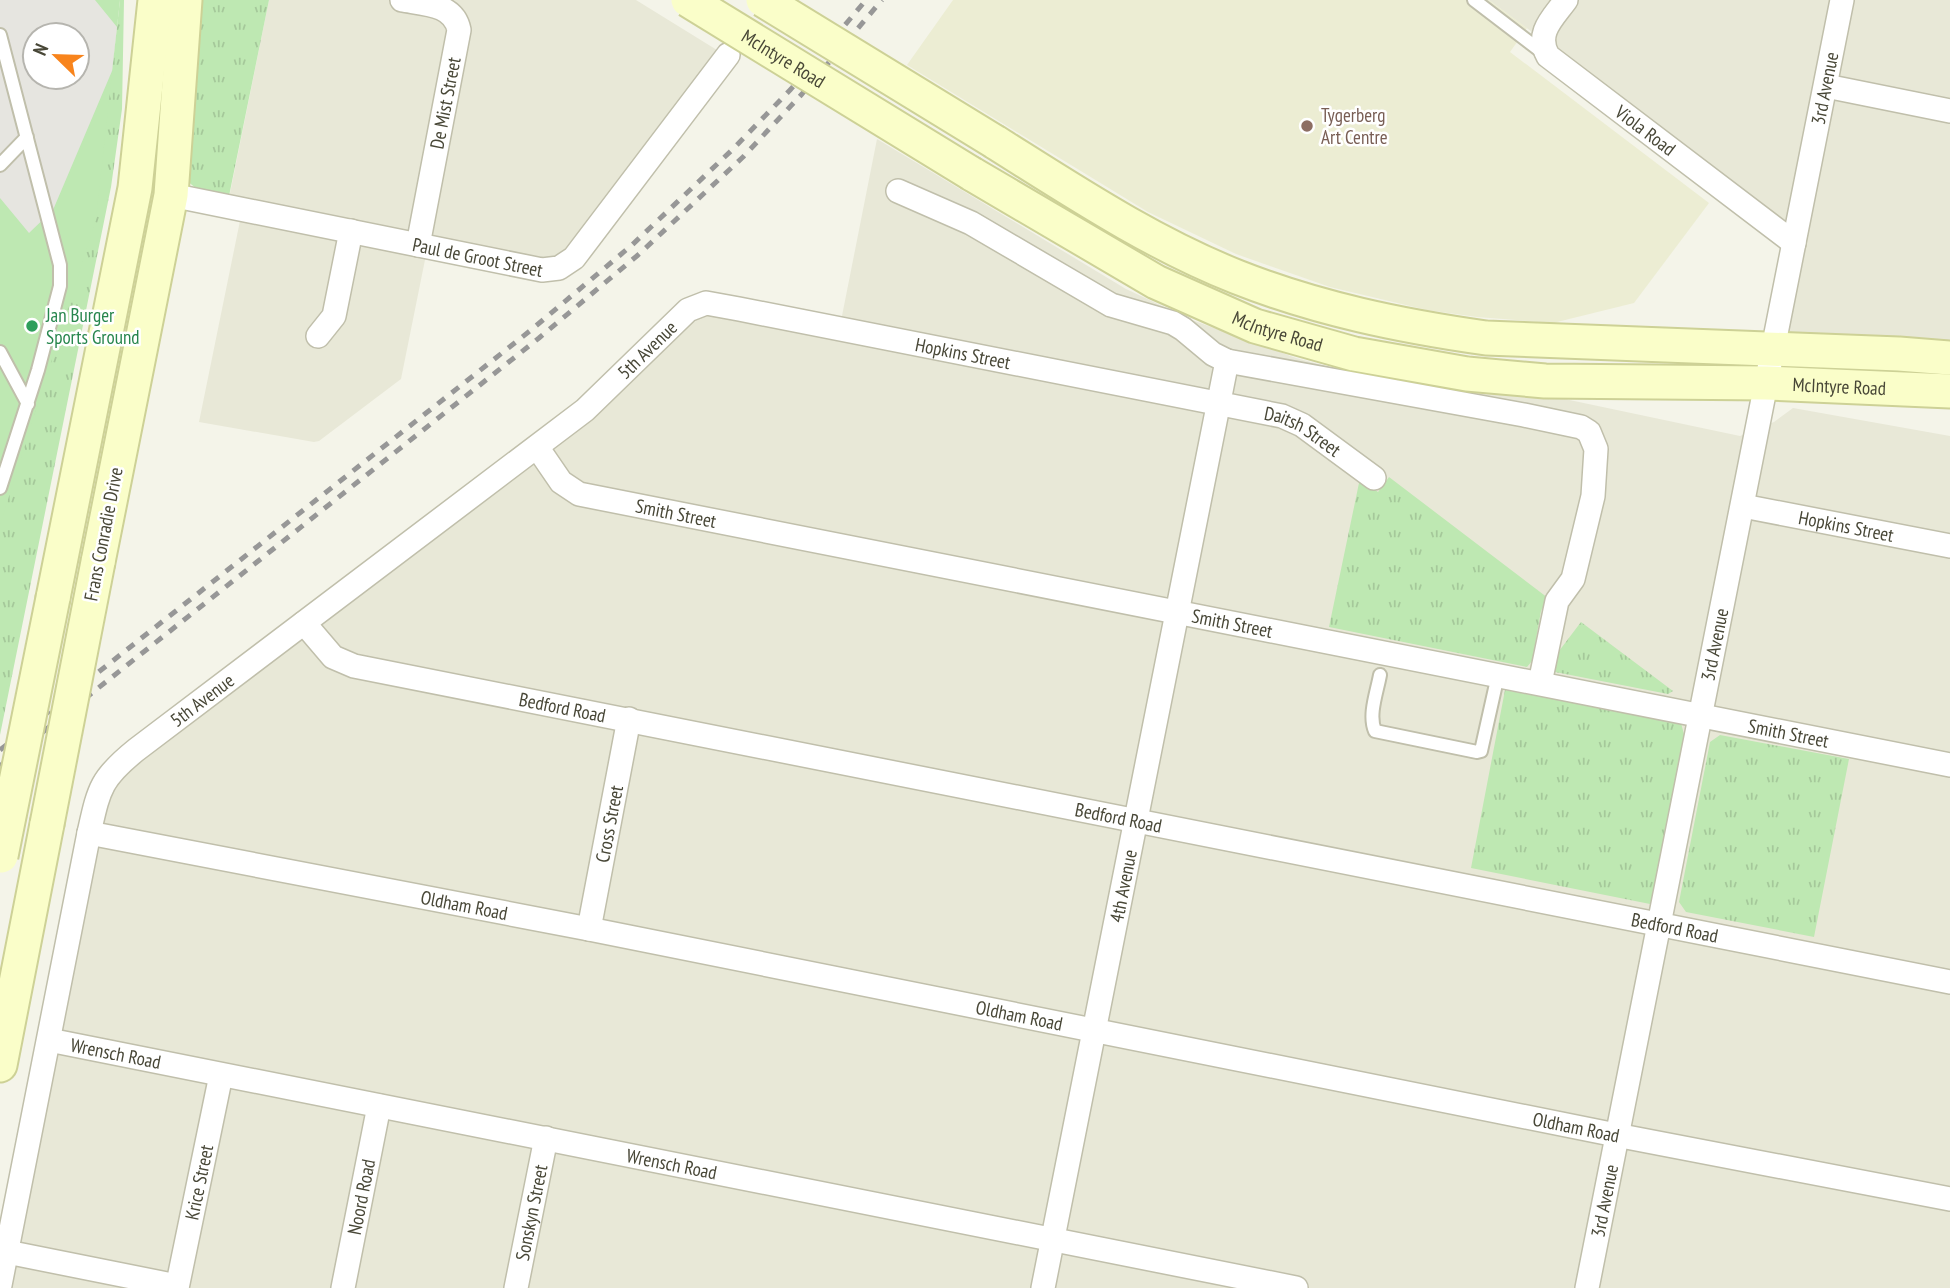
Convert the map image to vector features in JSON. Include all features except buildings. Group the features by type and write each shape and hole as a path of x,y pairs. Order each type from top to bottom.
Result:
{"main road":[{"name":"Frans Conradie Drive","path":"1,858 135,188 155,0"},
{"name":"Frans Conradie Drive","path":"0,1065 171,195 185,0"},
{"name":"McIntyre Road","path":"688,0 972,174 1156,282 1255,326 1354,354 1466,374 1545,381 1767,383 1950,391"},
{"name":"McIntyre Road","path":"763,0 1108,213 1183,253 1236,276 1340,311 1419,328 1486,338 1950,358"}],"street":[{"name":"De Mist Street","path":"402,0 448,10 458,22 459,30 418,244"},
{"path":"1554,61 1544,48 1542,35 1566,0"},
{"name":"3rd Avenue","path":"1587,1288 1842,0"},
{"name":"Paul de Groot Street","path":"171,195 542,270 559,268 567,264 579,251 728,55"},
{"name":"Viola Road","path":"1554,61 1794,243"},
{"path":"1826,86 1950,111"},
{"path":"898,191 971,223 1111,305 1173,323 1213,354 1227,361 1524,415 1581,427 1589,432 1597,449 1593,496 1573,579 1557,601 1540,683"},
{"path":"318,336 334,316 351,231"},
{"name":"Hopkins Street","path":"706,303 1220,403"},
{"name":"5th Avenue","path":"0,1285 100,787 116,766 585,410 688,310 706,303"},
{"name":"4th Avenue","path":"1043,1288 1227,361"},
{"name":"Daitsh Street","path":"1220,403 1293,420 1374,478"},
{"name":"Smith Street","path":"537,447 561,482 579,494 1950,765"},
{"name":"Hopkins Street","path":"1742,506 1950,546"},
{"name":"Bedford Road","path":"304,623 333,657 343,663 1950,982"},
{"name":"Cross Street","path":"589,929 629,719"},
{"name":"Oldham Road","path":"89,833 589,929 1616,1135 1950,1199"},
{"name":"Wrensch Road","path":"49,1040 1296,1288"},
{"name":"Krice Street","path":"177,1287 221,1074"},
{"name":"Noord Road","path":"343,1288 379,1105"},
{"name":"Sonskyn Street","path":"516,1288 546,1138"},
{"path":"7,1252 177,1287"}],"lane":[{"path":"1474,0 1554,61"},
{"path":"0,35 61,264 60,286 28,404 0,488"},
{"path":"0,165 27,137"},
{"path":"0,352 28,404"},
{"path":"1380,676 1372,724 1375,731 1477,752 1485,740 1498,675"}],"shaded area":[{"path":"0,0 95,0 117,27 112,71 53,210 29,233 0,198"},
{"path":"269,0 636,0 725,55 562,265 428,245 401,379 319,441 314,442 199,422 242,211 227,208"},
{"name":"Tygerberg Art Centre","path":"953,0 1489,0 1527,28 1510,52 1709,203 1634,303 1553,323 1427,310 1330,287 1236,254 1148,212 907,65"},
{"path":"1489,0 1950,0 1950,359 1772,348 1794,241"},
{"path":"877,139 1126,289 1192,320 1296,358 1348,372 1417,385 1560,398 1740,436 1774,422 1793,408 1950,436 1950,1288 0,1288 99,787 585,407 687,308 840,326"}],"green space":[{"name":"Jan Burger Sports Ground","path":"0,0 120,0 96,219 0,525"},
{"path":"120,0 124,0 122,109 111,187 0,735 0,506 112,71"},
{"path":"198,0 269,0 229,196 198,190 186,180"},
{"path":"1389,477 1548,598 1541,611 1532,661 1527,667 1329,627 1359,483 1362,480 1378,492"},
{"path":"1581,622 1673,691 1668,694 1555,672 1552,665 1556,655"},
{"path":"1505,690 1681,723 1685,738 1650,904 1471,868"},
{"path":"1720,735 1849,759 1814,937 1686,912 1679,902 1710,742"}],"railway":[{"path":"0,750 531,330 632,245 733,149 791,89 866,0"},
{"path":"0,766 539,338 638,255 743,157 802,94 882,0"}],"place":[{"name":"Tygerberg Art Centre","path":"1307,126"},
{"name":"Jan Burger Sports Ground","path":"32,326"}]}
